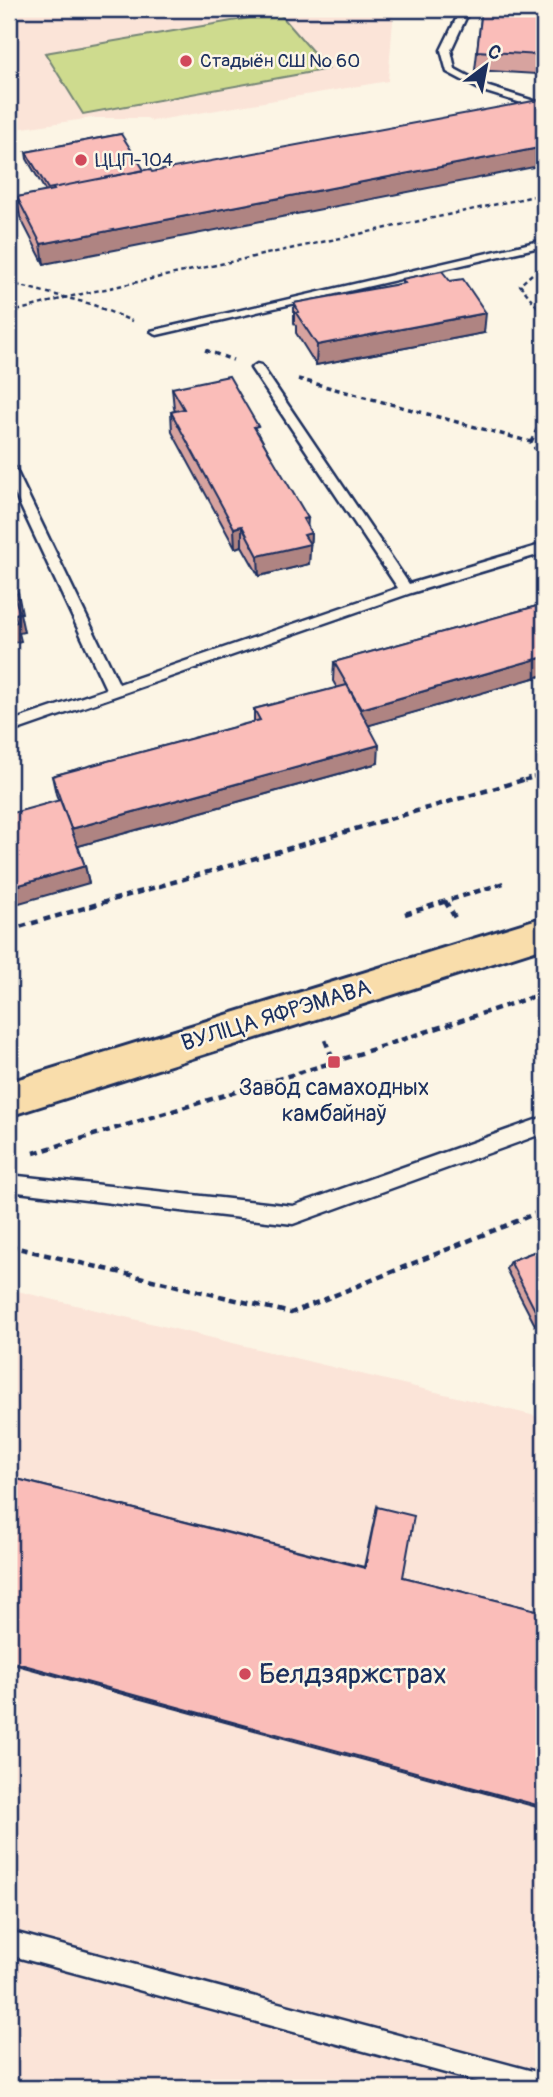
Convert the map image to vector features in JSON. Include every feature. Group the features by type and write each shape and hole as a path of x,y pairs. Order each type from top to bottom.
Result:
{"main road":[{"name":"ВУЛІЦА ЯФРЭМАВА","path":"9,1100 544,932"}],"lane":[{"path":"465,9 446,50 450,70 486,89 544,107"},
{"path":"517,113 544,107"},
{"path":"9,213 16,208 57,200"},
{"path":"157,331 544,243"},
{"path":"257,368 406,590"},
{"path":"9,468 114,690"},
{"path":"9,728 406,590 544,548"},
{"path":"9,1183 293,1215 544,1125"},
{"path":"9,1942 544,2087"}],"path":[{"path":"9,313 68,297 544,194"},
{"path":"536,269 520,285 544,315"},
{"path":"9,302 17,285"},
{"path":"531,442 544,415"},
{"path":"9,930 544,774"},
{"path":"405,914 504,883"},
{"path":"33,1153 334,1062 544,993"},
{"path":"9,1246 291,1313 544,1210"}],"shaded area":[{"path":"9,9 394,9 388,81 152,121 147,118 92,118 9,130"},
{"path":"9,1289 544,1418 544,2088 9,2088"}],"green space":[{"name":"Стадыён СШ № 60","path":"279,13 328,69 83,114 45,53"}],"building":[{"path":"482,9 544,9 539,55 477,51"},
{"path":"544,99 544,147 41,244 17,197 54,190 52,187 150,169 152,172"},
{"path":"121,134 144,170 48,189 26,152"},
{"path":"442,271 450,281 463,279 486,313 317,345 296,313 299,312 294,303 405,283 402,279"},
{"path":"229,376 258,426 254,427 308,518 303,519 311,533 304,535 310,544 258,556 242,526 234,528 171,412 184,409 172,388"},
{"path":"9,572 18,593 13,594 20,613 14,614 17,622 9,624"},
{"path":"544,604 544,657 361,709 334,662"},
{"path":"347,685 379,745 71,829 52,776 260,720 254,709"},
{"path":"60,800 85,866 9,888 9,814"},
{"path":"544,1248 544,1316 539,1318 510,1261"},
{"path":"9,1477 365,1568 377,1507 414,1516 403,1577 544,1612 544,1807 9,1661"}],"place":[{"name":"Стадыён СШ № 60","path":"186,61"},
{"name":"ЦЦП-104","path":"81,160"},
{"name":"Завод самаходных камбайнаў","path":"334,1062"},
{"name":"Белдзяржстрах","path":"245,1674"}]}
